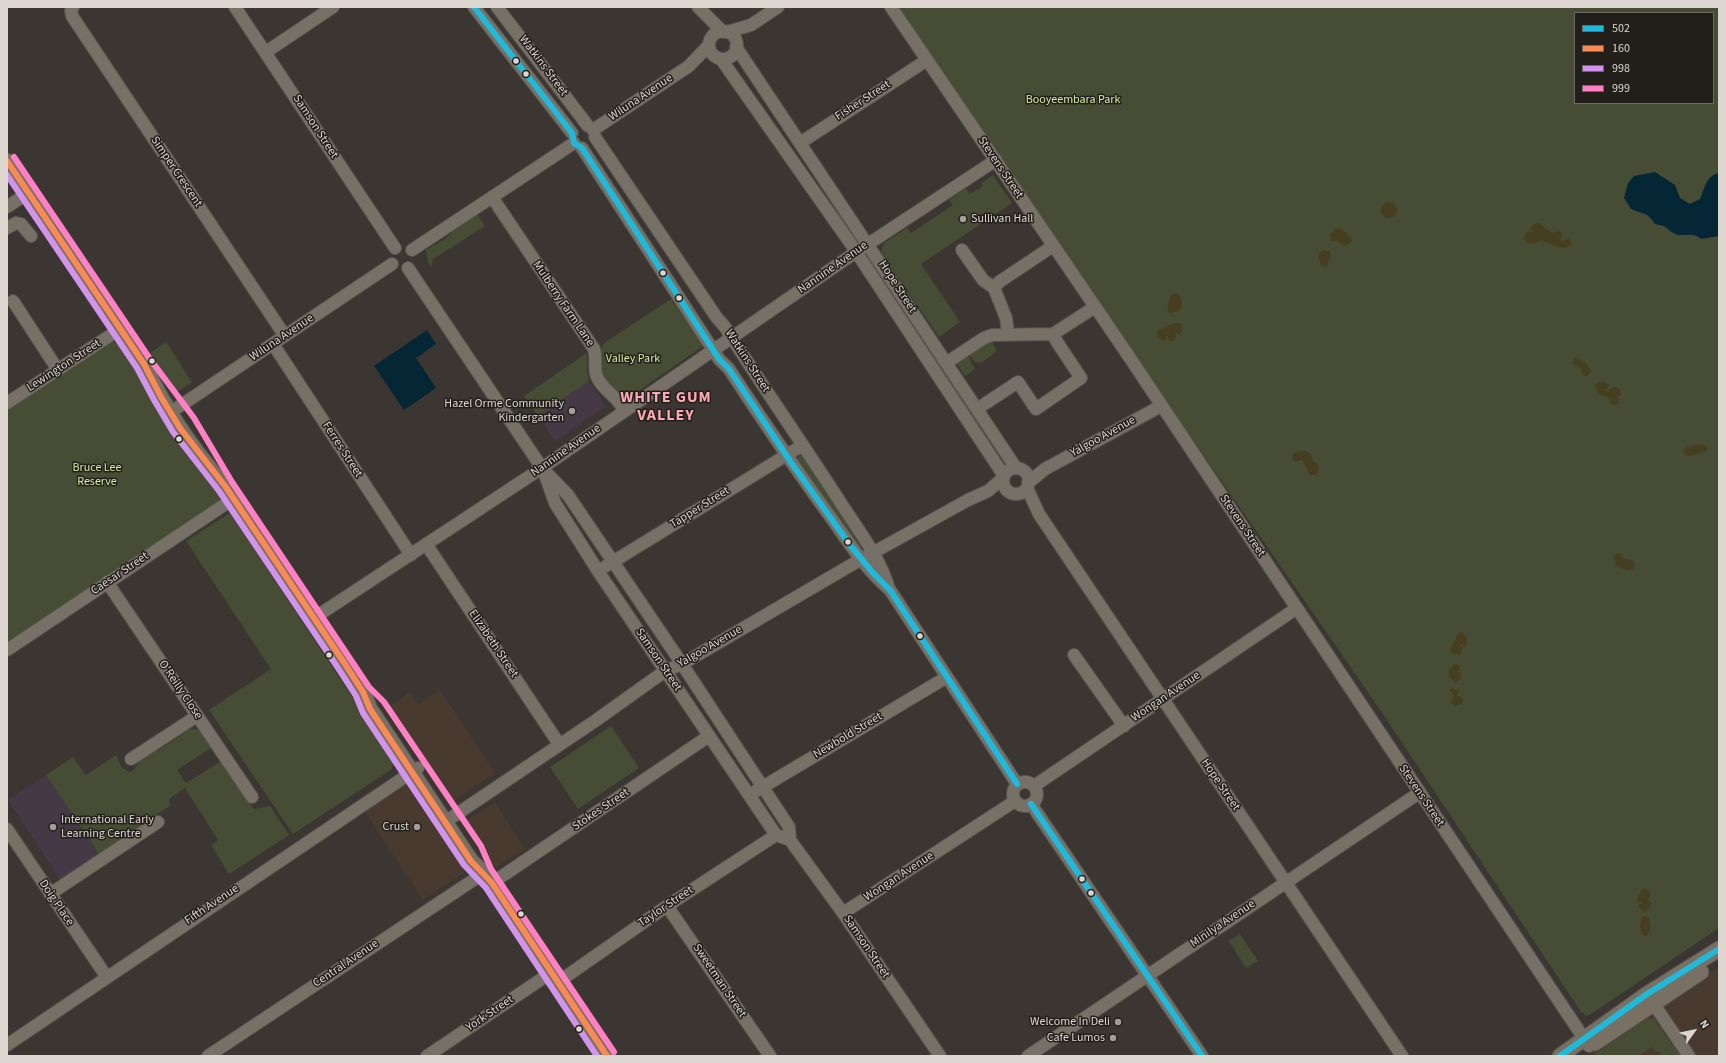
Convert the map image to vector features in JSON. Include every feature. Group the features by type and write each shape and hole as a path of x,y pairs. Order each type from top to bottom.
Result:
{"main road":[{"path":"7,161 144,364 160,382 174,410 211,458 224,486 363,692 370,709 448,820 471,862 488,878 607,1056"},
{"path":"1560,1056 1587,1043 1651,999 1719,949"},
{"path":"1651,999 1719,959"},
{"path":"1576,1056 1587,1043"}],"street":[{"name":"Simper Crescent","path":"73,7 70,11 72,16 285,336"},
{"name":"Samson Street","path":"235,7 395,248"},
{"path":"266,52 333,7"},
{"name":"Watkins Street","path":"474,7 576,142 719,359 729,369 786,456 867,556"},
{"name":"Watkins Street","path":"497,7 592,131 732,337 803,445 867,556 878,580 890,590 1017,784"},
{"path":"710,41 716,33 751,25 778,7"},
{"name":"Stevens Street","path":"892,7 1095,306 1160,406 1297,608 1587,1043"},
{"path":"700,9 710,41 711,52 718,58 731,56 736,45 751,25"},
{"path":"700,9 725,32 734,38 736,45"},
{"name":"Wiluna Avenue","path":"592,131 689,66 710,41"},
{"name":"Hope Street","path":"736,45 977,409 1016,481"},
{"name":"Wiluna Avenue","path":"689,66 718,58"},
{"name":"Hope Street","path":"718,58 1039,514 1402,1056"},
{"name":"Fisher Street","path":"800,143 927,60"},
{"path":"412,250 576,142 590,146 592,131 578,126 576,142"},
{"name":"Nannine Avenue","path":"314,618 542,468 856,252 996,160"},
{"path":"7,207 28,193"},
{"name":"Mulberry Farm Lane","path":"492,197 594,349 596,355 595,371 597,378 607,392 618,400 624,411"},
{"path":"7,228 16,223 21,224 31,236"},
{"path":"404,245 412,250 414,260 408,268 399,269 392,264 391,255 395,248 404,245"},
{"path":"994,288 999,282 1053,246"},
{"path":"962,250 983,280 994,288 1006,318 1008,334"},
{"name":"Wiluna Avenue","path":"174,410 392,264"},
{"name":"Samson Street","path":"408,268 542,468 568,495 682,664 789,827 790,840 843,913 940,1056"},
{"path":"13,301 58,370"},
{"path":"946,363 984,338 992,335 1054,334 1095,306"},
{"name":"Lewington Street","path":"7,403 120,329"},
{"path":"977,409 1018,382 1036,408 1081,378 1057,342 1054,334"},
{"name":"Ferres Street","path":"273,344 411,555"},
{"name":"Yalgoo Avenue","path":"448,820 595,721 665,671 682,664 867,556 968,500 1045,469 1160,406"},
{"name":"Tapper Street","path":"598,571 803,445"},
{"name":"Samson Street","path":"542,468 555,503 598,571 776,835"},
{"name":"Caesar Street","path":"7,650 233,499"},
{"name":"Elizabeth Street","path":"426,544 559,744"},
{"name":"O'Reilly Close","path":"107,582 252,798"},
{"name":"Wongan Avenue","path":"1034,786 1297,608"},
{"path":"1074,655 1124,726"},
{"name":"Newbold Street","path":"749,795 947,676"},
{"path":"131,759 197,716"},
{"name":"Stokes Street","path":"488,878 709,736"},
{"name":"Fifth Avenue","path":"7,1045 106,976 414,770"},
{"path":"1024,782 1034,786 1037,794 1031,804 1024,806 1015,801 1012,794 1017,784 1024,782"},
{"name":"Minilya Avenue","path":"1028,1056 1419,792"},
{"name":"Wongan Avenue","path":"843,913 1015,801"},
{"path":"1031,804 1202,1056"},
{"path":"50,894 158,822"},
{"name":"Doig Place","path":"7,829 106,976"},
{"path":"776,835 790,840"},
{"name":"Taylor Street","path":"555,977 668,906 776,835"},
{"name":"Central Avenue","path":"208,1056 488,878"},
{"name":"Sweetman Street","path":"668,906 770,1056"},
{"name":"York Street","path":"427,1056 555,977"},
{"path":"1651,999 1688,1056"}],"shaded area":[{"name":"Hazel Orme Community Kindergarten","path":"589,381 606,406 555,441 538,416"},
{"path":"440,690 495,773 452,802 396,721 389,707 410,692 418,704"},
{"name":"International Early Learning Centre","path":"46,775 99,854 60,879 8,800"},
{"path":"408,781 465,868 465,872 423,900 363,809"},
{"path":"495,802 525,849 495,868 465,821"},
{"path":"1719,967 1719,1056 1587,1056"}],"green space":[{"name":"Booyeembara Park","path":"898,7 1719,7 1719,928 1587,1016 1581,1012 1383,714 1051,235"},
{"path":"993,175 1012,203 921,264 960,322 939,337 881,252 884,243 907,228 911,233 953,205 949,200 966,188 970,194 983,186 981,183"},
{"path":"477,214 485,226 433,259 431,267 428,262 426,250 445,239 459,226"},
{"path":"873,263 1007,464 1005,465 868,267"},
{"name":"Valley Park","path":"671,299 703,346 627,399 612,388 602,376 599,361 604,343"},
{"path":"992,341 997,351 981,363 975,362 969,354 984,343"},
{"name":"Bruce Lee Reserve","path":"112,342 118,344 123,349 219,493 219,501 7,644 7,407 103,345"},
{"path":"166,342 192,382 177,392 173,390 150,353"},
{"path":"587,353 589,381 538,416 524,396"},
{"path":"967,354 975,369 965,376 956,362"},
{"path":"803,455 862,544 860,548 796,461 798,457"},
{"path":"230,513 394,760 392,769 293,834 209,710 271,669 186,541"},
{"path":"611,726 639,768 578,809 550,767"},
{"path":"190,729 201,731 207,736 214,746 177,770 186,783 223,760 254,809 270,806 289,835 229,874 211,845 218,840 185,788 169,799 170,806 152,817 148,823 99,854 46,775 73,757 86,775 116,755 122,768 130,772 135,769 142,756 156,746 159,750"},
{"path":"1240,934 1258,961 1246,968 1229,941"},
{"path":"1648,1018 1654,1019 1680,1056 1671,1054 1663,1056 1659,1051 1656,1052 1652,1047 1638,1056 1592,1056"}],"sand":[{"path":"1389,202 1395,204 1397,210 1395,216 1389,218 1383,216 1381,210 1383,204"},
{"path":"1538,223 1552,233 1560,231 1562,234 1561,241 1569,239 1571,241 1571,245 1564,248 1541,240 1533,244 1527,243 1524,238 1525,233 1530,231 1534,234 1531,228 1534,224"},
{"path":"1336,228 1343,230 1348,234 1352,241 1349,244 1344,246 1338,241 1331,241 1331,232 1334,233 1333,231"},
{"path":"1324,250 1329,251 1331,254 1327,267 1321,265 1318,257 1320,252"},
{"path":"1175,293 1180,295 1182,307 1178,311 1170,313 1167,310 1170,296"},
{"path":"1175,323 1180,323 1183,329 1180,335 1174,332 1177,336 1173,341 1169,341 1167,335 1165,341 1158,338 1157,331"},
{"path":"1576,358 1586,363 1591,371 1588,375 1584,376 1579,367 1573,364 1573,359"},
{"path":"1602,381 1609,384 1608,388 1603,390 1608,390 1610,394 1609,390 1612,387 1620,389 1621,396 1615,396 1619,398 1618,404 1612,405 1608,397 1598,394 1595,384"},
{"path":"1697,444 1706,446 1707,449 1705,452 1690,456 1685,455 1683,452 1685,448"},
{"path":"1299,451 1305,451 1311,454 1313,461 1319,467 1317,475 1310,475 1302,460 1295,462 1292,460 1293,454"},
{"path":"1619,553 1625,559 1634,561 1635,565 1633,569 1627,571 1616,565 1614,557 1615,554"},
{"path":"1462,632 1467,637 1467,643 1464,646 1461,643 1460,647 1462,646 1463,648 1460,654 1452,654 1450,650 1457,635"},
{"path":"1454,664 1459,666 1460,670 1456,673 1460,672 1461,676 1460,680 1455,682 1450,678 1448,671"},
{"path":"1453,688 1458,691 1457,696 1460,696 1463,700 1463,703 1454,706 1451,702 1454,696 1449,690"},
{"path":"1644,888 1647,889 1651,895 1648,899 1651,903 1648,910 1644,912 1638,906 1643,902 1638,903 1637,899 1639,894 1643,896 1640,892"},
{"path":"1643,916 1647,916 1649,918 1650,924 1648,935 1646,936 1642,935 1641,930 1640,923"}],"water":[{"path":"1655,172 1675,185 1680,198 1690,204 1700,199 1708,180 1719,173 1719,236 1701,239 1694,235 1678,235 1664,226 1655,224 1647,215 1631,209 1624,198 1628,183 1634,176"},
{"path":"427,330 436,344 416,358 436,388 404,410 374,366"}],"transit line":[{"name":"502","path":"474,7 572,133 574,143 582,148 719,359 729,369 790,461 850,545 873,573 890,590 1017,784"},
{"name":"999","path":"14,157 150,359 194,418 232,482 369,687 384,702 481,846 491,869 614,1052"},
{"name":"160","path":"7,161 144,364 161,397 180,428 225,486 345,664 363,692 370,709 471,861 492,883 607,1056"},
{"name":"998","path":"7,175 137,368 173,432 219,491 338,668 356,696 363,713 464,865 486,888 597,1056"},
{"name":"502","path":"1031,804 1202,1056"},
{"name":"502","path":"1560,1056 1647,994 1719,949"}],"place":[{"name":"Sullivan Hall","path":"963,219"},
{"name":"Hazel Orme Community Kindergarten","path":"572,411"},
{"name":"International Early Learning Centre","path":"53,827"},
{"name":"Crust","path":"417,827"},
{"name":"Welcome In Deli","path":"1118,1022"},
{"name":"Cafe Lumos","path":"1113,1038"}],"district":[{"name":"WHITE GUM VALLEY","path":"666,407"}]}
